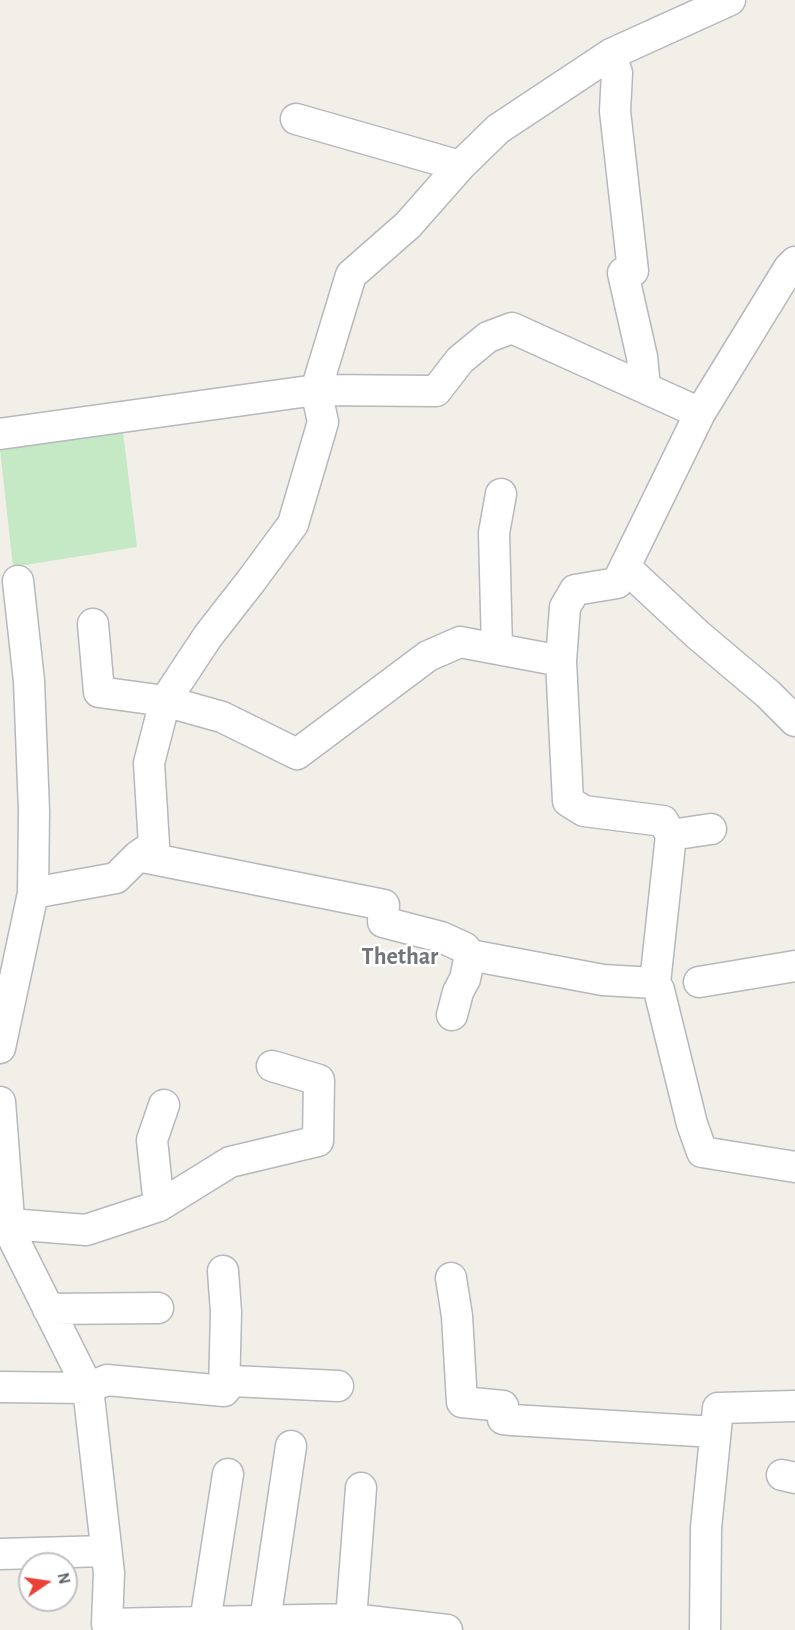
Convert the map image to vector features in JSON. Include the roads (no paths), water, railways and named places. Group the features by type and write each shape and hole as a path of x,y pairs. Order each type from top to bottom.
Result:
{"street":[{"path":"33,893 116,878 138,856 154,845 149,763 165,701 208,636 293,524 323,422 316,390 351,275 408,225 460,166 498,129 611,54 730,0"},
{"path":"611,54 617,72 615,111 633,271 623,273 642,357 645,387"},
{"path":"296,119 460,166"},
{"path":"795,262 783,277 700,413 617,583 575,591 565,607 561,660 568,801 584,811 663,821 671,836 655,983 659,990 692,1124 702,1152 795,1167"},
{"path":"0,434 316,390 436,391 460,360 488,337 512,328 700,413"},
{"path":"497,649 494,533 501,494"},
{"path":"625,567 768,694 795,721"},
{"path":"0,1048 33,893 34,811 29,681 18,581"},
{"path":"93,624 99,692 165,701 222,717 297,754 428,656 460,642 561,660"},
{"path":"671,836 711,829"},
{"path":"138,856 384,904 383,922 441,936 465,948 470,955 603,980 655,983"},
{"path":"453,1015 470,955"},
{"path":"699,982 795,966"},
{"path":"10,1224 86,1230 159,1206 230,1162 318,1141 319,1080 272,1066"},
{"path":"0,1102 10,1232 88,1388 109,1573 107,1627 351,1619 403,1627 447,1630"},
{"path":"159,1206 152,1140 164,1105"},
{"path":"224,1271 226,1312 224,1391"},
{"path":"451,1278 457,1316 462,1402 503,1406 504,1419 512,1420 715,1432"},
{"path":"48,1309 158,1308"},
{"path":"0,1388 88,1388 107,1380 224,1391"},
{"path":"224,1391 232,1381 338,1386"},
{"path":"705,1630 706,1528 717,1408 795,1406"},
{"path":"265,1621 291,1446"},
{"path":"205,1622 228,1474"},
{"path":"351,1619 361,1488"},
{"path":"0,1554 106,1551"}],"district":[{"name":"Thethar","path":"400,957"}]}
